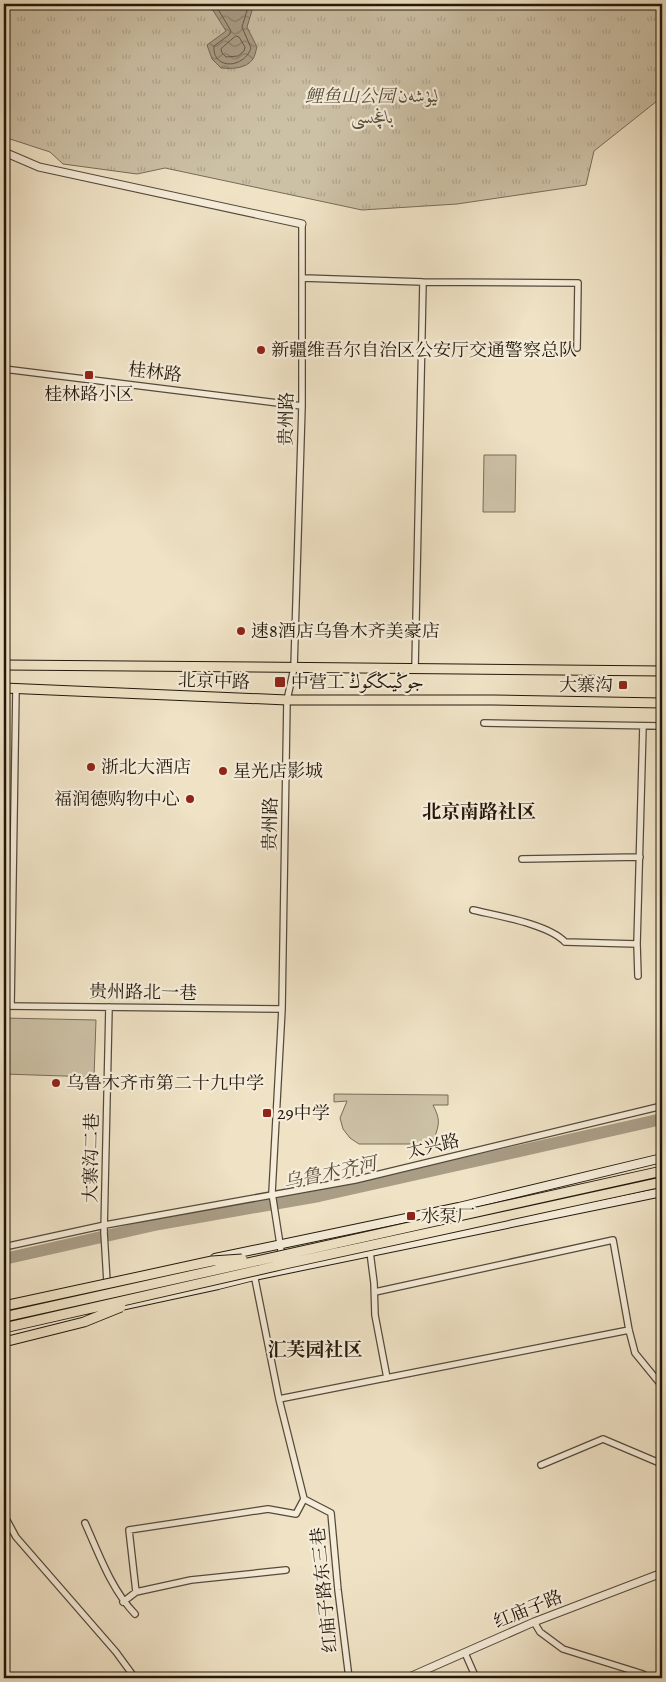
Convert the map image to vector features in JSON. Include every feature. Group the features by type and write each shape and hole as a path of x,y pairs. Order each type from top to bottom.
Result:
{"main road":[{"name":"北京中路","path":"4,665 662,671"},
{"name":"北京中路","path":"4,688 288,700 494,700 662,703"},
{"path":"4,1305 248,1250 459,1207 662,1158"},
{"path":"4,1317 662,1171"},
{"path":"4,1328 285,1264 662,1182"},
{"path":"4,1336 254,1276 662,1192"},
{"path":"4,1305 212,1261 240,1258 252,1261"},
{"path":"4,1342 84,1322 146,1297"}],"street":[{"path":"4,152 38,167 302,224"},
{"name":"贵州路","path":"284,1270 272,1195 282,1008 288,700 294,668 302,406 302,224"},
{"path":"303,278 423,282 578,283 578,348"},
{"path":"415,668 423,282"},
{"name":"桂林路","path":"4,369 302,406"},
{"path":"11,1006 16,689"},
{"path":"484,723 662,726"},
{"path":"638,976 637,944 643,726"},
{"path":"522,859 640,857"},
{"path":"473,910 542,928 558,934 565,942 637,944"},
{"name":"贵州路北一巷","path":"4,1006 282,1008"},
{"name":"大寨沟二巷","path":"109,1007 104,1242 111,1309"},
{"name":"太兴路","path":"4,1247 105,1224 356,1180 662,1106"},
{"path":"375,1292 614,1240 629,1330 635,1353 662,1386"},
{"path":"136,1592 129,1530 268,1509 296,1514 304,1499 279,1398 248,1250"},
{"path":"370,1252 375,1292 375,1315 387,1378"},
{"path":"279,1398 629,1330"},
{"path":"540,1465 603,1439 662,1464"},
{"name":"红庙子路东三巷","path":"304,1499 331,1513 349,1678"},
{"path":"4,1515 16,1537 116,1652 135,1678"},
{"path":"84,1522 102,1563 123,1602 135,1614"},
{"path":"123,1602 136,1592 207,1578 286,1570"},
{"name":"红庙子路","path":"407,1678 534,1622 662,1573"},
{"path":"534,1622 540,1632 563,1649 643,1674 649,1678"},
{"path":"465,1653 476,1678"}],"green space":[{"name":"鲤鱼山公园 ليۇشەن باغچىسى","path":"4,4 662,4 662,97 594,151 586,185 457,204 362,210 165,168 137,174 63,164 50,152 4,137 4,124 8,106 4,104"},
{"path":"484,455 516,455 515,512 483,512"},
{"path":"4,1018 96,1020 94,1077 4,1074"},
{"path":"334,1094 448,1095 448,1105 433,1105 438,1121 434,1139 422,1144 359,1144 350,1138 343,1129 340,1118 347,1101 334,1102"}],"water":[{"path":"209,4 254,4 247,27 257,47 253,59 246,65 234,68 221,68 212,59 207,45 226,31"}],"waterway":[{"name":"乌鲁木齐河","path":"4,1259 159,1224 319,1196 662,1119"}],"place":[{"name":"新疆维吾尔自治区公安厅交通警察总队","path":"261,350"},
{"name":"桂林路小区","path":"89,375"},
{"name":"速8酒店乌鲁木齐美豪店","path":"241,631"},
{"name":"中营工 جوڭيىڭگوڭ","path":"280,682"},
{"name":"大寨沟","path":"623,685"},
{"name":"浙北大酒店","path":"91,767"},
{"name":"星光店影城","path":"223,771"},
{"name":"福润德购物中心","path":"190,799"},
{"name":"乌鲁木齐市第二十九中学","path":"56,1083"},
{"name":"29中学","path":"267,1113"},
{"name":"水泵厂","path":"411,1216"}],"district":[{"name":"北京南路社区","path":"479,812"},
{"name":"汇芙园社区","path":"315,1350"}]}
